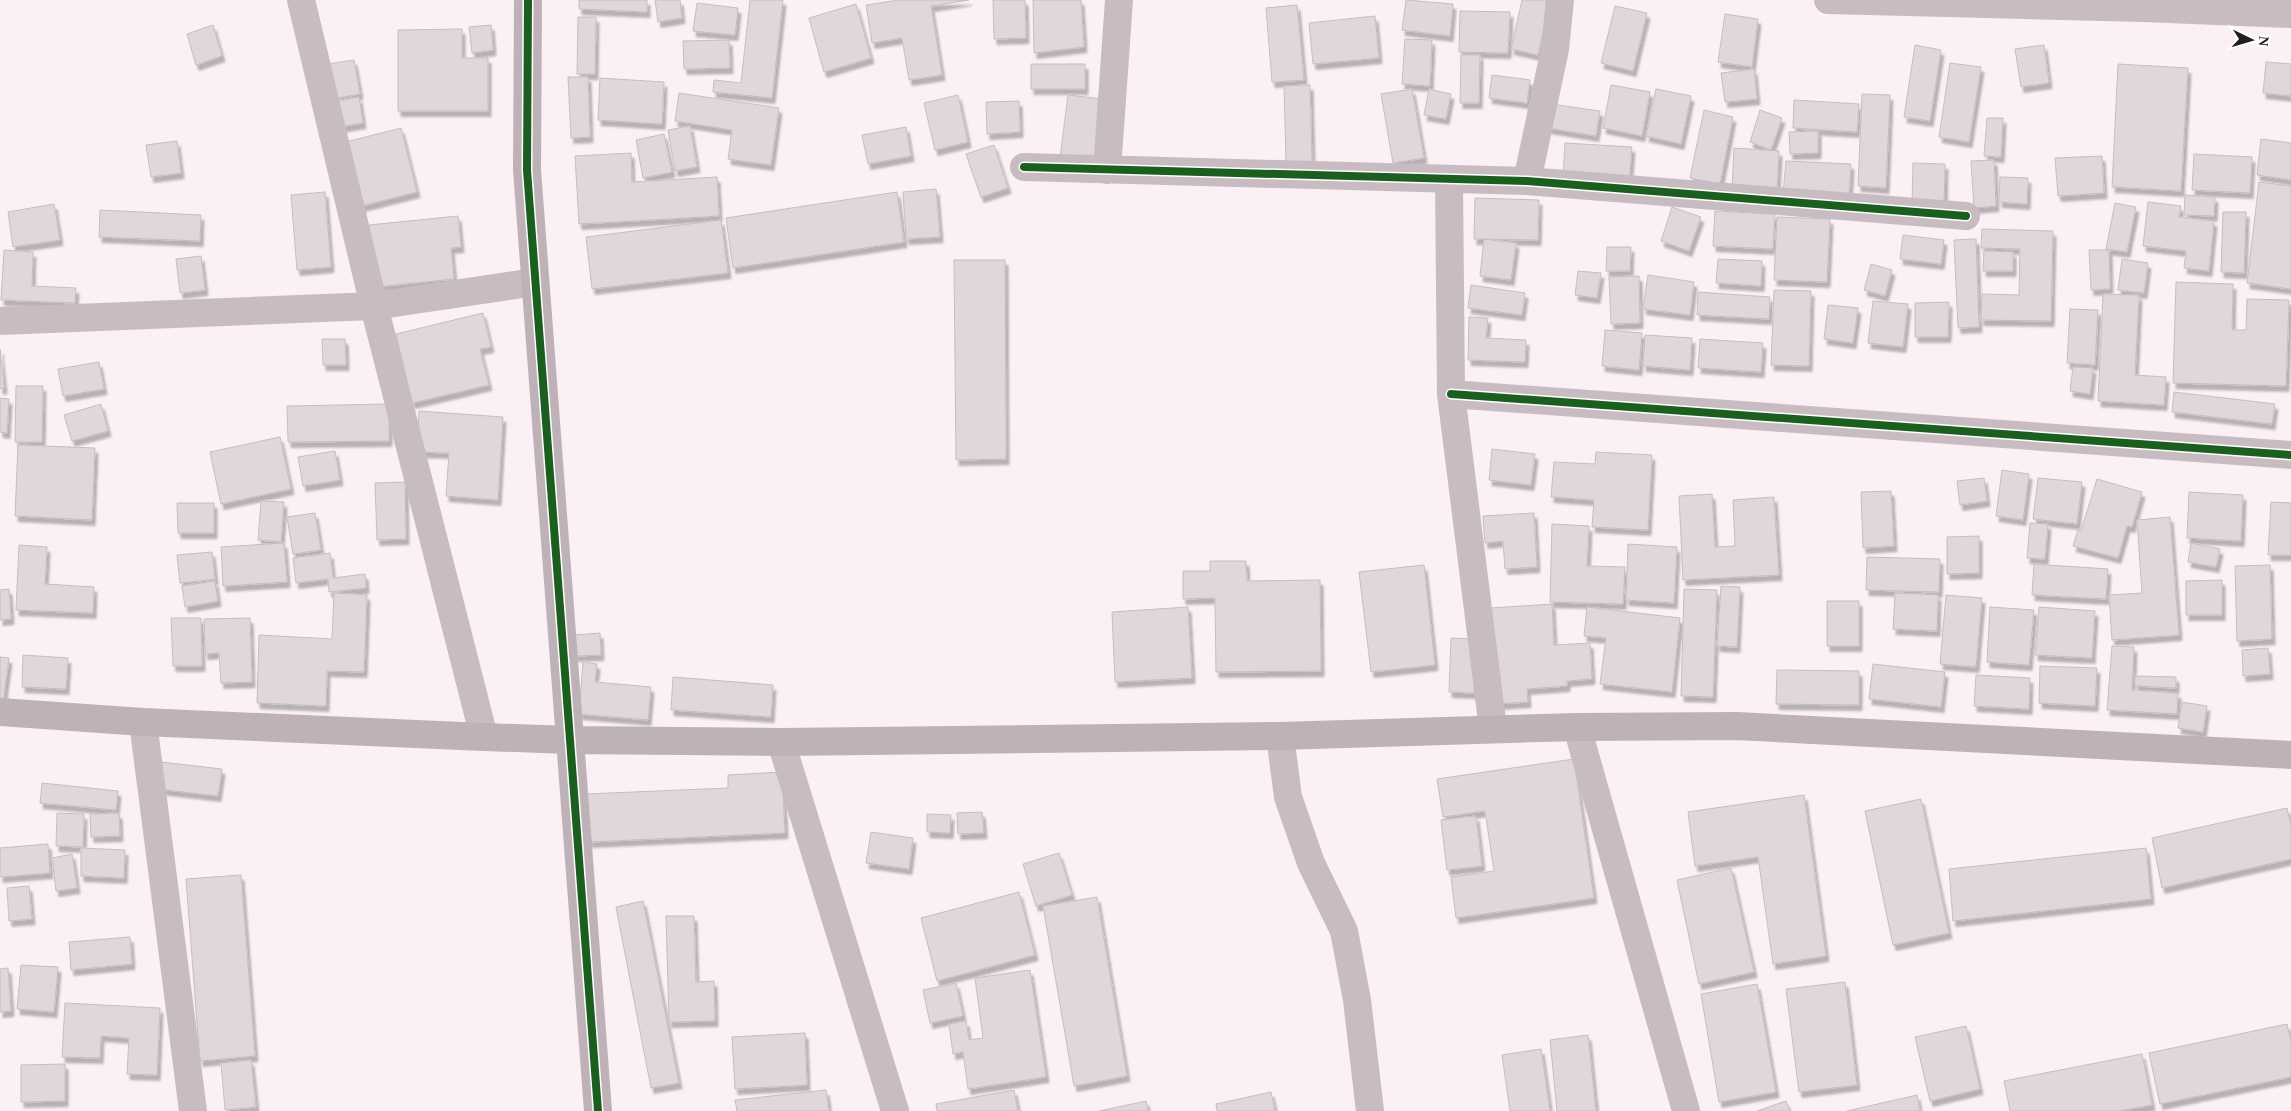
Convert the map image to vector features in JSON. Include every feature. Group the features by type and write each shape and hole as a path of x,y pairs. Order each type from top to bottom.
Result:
{"main road":[{"path":"528,0 527,170 598,1111"},
{"path":"0,712 143,722 484,737 570,740 781,742 1280,736 1577,727 1737,726 2291,755"}],"street":[{"path":"301,0 374,306 484,737"},
{"path":"1107,170 1119,0"},
{"path":"1527,181 1555,49 1560,0"},
{"path":"1828,0 2144,8 2291,14"},
{"path":"1024,168 1527,181 1966,216"},
{"path":"1449,179 1451,394 1493,729"},
{"path":"0,320 374,306 535,282"},
{"path":"1451,394 2291,455"},
{"path":"143,722 193,1111"},
{"path":"1577,727 1686,1111"},
{"path":"1280,736 1288,797 1311,863 1344,931 1357,1000 1370,1111"},
{"path":"781,742 895,1111"}],"building":[{"path":"579,0 647,0 647,12 579,9"},
{"path":"655,0 680,0 682,18 658,22"},
{"path":"750,0 783,0 772,98 713,92 714,80 741,83"},
{"path":"899,0 969,0 931,6 942,75 909,80 902,38 872,43 866,5"},
{"path":"993,0 1025,0 1026,38 994,39"},
{"path":"1033,0 1081,0 1084,47 1034,53"},
{"path":"1406,0 1453,4 1450,36 1402,30"},
{"path":"1522,0 1550,0 1538,55 1511,49"},
{"path":"697,3 738,8 735,35 693,31"},
{"path":"856,4 871,58 824,72 809,18"},
{"path":"1297,5 1304,80 1272,82 1266,8"},
{"path":"1615,6 1647,13 1633,71 1601,63"},
{"path":"1460,11 1510,12 1508,53 1459,52"},
{"path":"1725,14 1758,19 1752,67 1718,62"},
{"path":"1375,16 1379,58 1313,64 1309,23"},
{"path":"578,17 596,17 595,74 577,74"},
{"path":"213,25 222,56 196,65 187,34"},
{"path":"491,25 493,50 472,53 469,27"},
{"path":"462,29 462,58 488,58 488,111 398,111 398,30"},
{"path":"1405,39 1432,40 1430,86 1402,84"},
{"path":"729,40 730,68 684,69 683,41"},
{"path":"1915,45 1941,50 1930,121 1904,117"},
{"path":"2044,45 2049,83 2021,87 2015,49"},
{"path":"1461,55 1480,55 1479,103 1460,103"},
{"path":"354,60 360,94 333,99 328,64"},
{"path":"2266,62 2291,64 2291,96 2263,93"},
{"path":"1950,63 1981,67 1969,142 1939,137"},
{"path":"1031,64 1085,64 1085,89 1031,89"},
{"path":"2118,64 2188,68 2181,191 2112,187"},
{"path":"1754,69 1757,99 1725,102 1721,73"},
{"path":"1492,75 1530,80 1527,103 1489,98"},
{"path":"568,77 588,77 590,137 571,138"},
{"path":"600,78 664,82 662,124 598,120"},
{"path":"1310,85 1312,162 1286,162 1284,86"},
{"path":"1611,85 1650,92 1642,136 1603,128"},
{"path":"1412,89 1424,158 1393,163 1381,94"},
{"path":"1429,89 1451,94 1446,119 1424,115"},
{"path":"1656,89 1691,96 1681,144 1646,136"},
{"path":"679,93 779,108 771,165 728,159 732,130 675,121"},
{"path":"1862,94 1890,95 1886,188 1858,186"},
{"path":"958,95 968,142 935,150 924,103"},
{"path":"1068,95 1103,99 1095,162 1060,158"},
{"path":"359,97 363,123 339,127 335,101"},
{"path":"1794,100 1859,104 1857,132 1793,128"},
{"path":"1019,101 1020,132 987,134 986,102"},
{"path":"1551,104 1600,111 1596,136 1548,128"},
{"path":"1704,110 1733,117 1720,184 1690,178"},
{"path":"1760,110 1782,118 1771,150 1750,142"},
{"path":"1987,118 2003,118 2001,157 1984,156"},
{"path":"690,126 697,167 675,171 668,130"},
{"path":"906,127 911,156 868,164 862,135"},
{"path":"401,128 417,192 358,207 342,143"},
{"path":"1818,131 1818,153 1790,154 1789,132"},
{"path":"664,134 672,172 643,178 636,140"},
{"path":"2261,139 2291,143 2291,180 2257,175"},
{"path":"177,141 181,173 151,177 146,145"},
{"path":"1565,143 1632,147 1629,181 1563,176"},
{"path":"994,145 1008,188 981,197 966,154"},
{"path":"1734,148 1779,151 1777,190 1732,187"},
{"path":"631,153 632,182 717,177 719,216 579,224 575,156"},
{"path":"2194,154 2252,157 2250,193 2192,190"},
{"path":"2102,156 2104,193 2058,196 2055,158"},
{"path":"1994,160 1996,206 1974,208 1971,161"},
{"path":"1786,161 1851,164 1849,197 1783,194"},
{"path":"1913,163 1945,164 1944,205 1912,204"},
{"path":"2000,177 2028,178 2027,204 1999,202"},
{"path":"2259,182 2291,186 2291,289 2247,283"},
{"path":"936,189 940,237 906,239 903,192"},
{"path":"325,192 331,267 297,270 291,195"},
{"path":"897,192 904,242 733,268 726,218"},
{"path":"2185,195 2215,197 2214,216 2184,215"},
{"path":"1475,198 1539,200 1538,240 1474,239"},
{"path":"2148,202 2181,206 2179,217 2214,221 2209,271 2184,268 2186,251 2143,246"},
{"path":"2115,203 2136,207 2127,252 2106,249"},
{"path":"54,204 60,240 13,247 8,212"},
{"path":"1672,207 1701,217 1689,251 1661,241"},
{"path":"100,210 201,215 200,241 99,237"},
{"path":"1715,211 1775,214 1773,249 1713,246"},
{"path":"2223,212 2246,212 2244,273 2221,272"},
{"path":"458,216 461,247 451,248 454,279 375,287 369,225"},
{"path":"1777,217 1830,219 1827,282 1774,280"},
{"path":"721,220 728,273 592,289 586,237"},
{"path":"1982,229 2053,231 2051,321 1981,320 1982,294 2019,295 2020,249 1981,248"},
{"path":"1903,235 1944,240 1941,264 1900,259"},
{"path":"1484,239 1516,243 1511,280 1480,276"},
{"path":"1976,239 1979,327 1958,328 1954,240"},
{"path":"1607,247 1631,247 1630,271 1606,271"},
{"path":"4,250 33,252 32,286 76,288 75,303 1,300"},
{"path":"2089,250 2109,250 2110,289 2091,290"},
{"path":"1984,251 2013,252 2013,271 1983,271"},
{"path":"201,256 205,290 180,293 176,259"},
{"path":"1718,259 1762,261 1761,286 1716,283"},
{"path":"2122,259 2148,263 2144,293 2118,290"},
{"path":"954,260 1005,260 1006,459 956,460"},
{"path":"1871,264 1892,270 1885,296 1864,290"},
{"path":"1578,271 1601,273 1597,298 1575,295"},
{"path":"1648,275 1694,282 1690,315 1643,309"},
{"path":"1639,276 1640,323 1611,324 1609,277"},
{"path":"2176,282 2233,284 2232,330 2246,330 2247,299 2289,300 2286,386 2173,383"},
{"path":"1471,285 1525,293 1522,315 1468,308"},
{"path":"1774,290 1811,291 1809,366 1771,365"},
{"path":"1698,292 1770,297 1769,319 1697,315"},
{"path":"2103,294 2139,295 2135,375 2166,377 2164,405 2098,401"},
{"path":"1873,301 1908,304 1903,347 1868,343"},
{"path":"1949,302 1948,337 1915,337 1915,303"},
{"path":"1828,305 1858,308 1853,343 1824,339"},
{"path":"2070,309 2098,310 2095,365 2067,363"},
{"path":"483,313 491,347 480,349 489,385 412,403 396,334"},
{"path":"1469,317 1488,318 1486,338 1526,340 1525,362 1468,360"},
{"path":"1605,330 1642,333 1639,370 1602,366"},
{"path":"1645,335 1692,338 1690,370 1643,366"},
{"path":"322,339 345,339 346,365 323,365"},
{"path":"1700,339 1763,343 1761,372 1698,368"},
{"path":"0,349 4,388 0,389"},
{"path":"99,362 104,389 63,396 58,369"},
{"path":"2073,367 2093,368 2090,394 2070,391"},
{"path":"16,386 43,386 42,442 15,442"},
{"path":"2174,392 2275,404 2272,424 2172,412"},
{"path":"0,398 9,399 7,433 0,432"},
{"path":"101,404 108,431 72,441 64,415"},
{"path":"389,404 389,441 288,442 287,406"},
{"path":"419,411 503,417 498,500 446,496 449,453 417,452"},
{"path":"280,437 291,489 221,504 210,452"},
{"path":"18,445 95,448 92,520 15,516"},
{"path":"1492,449 1535,454 1531,485 1489,480"},
{"path":"335,451 340,480 303,486 298,457"},
{"path":"1596,452 1652,455 1648,530 1592,527 1594,500 1551,497 1554,462 1595,464"},
{"path":"2002,470 2029,474 2023,520 1996,516"},
{"path":"1984,478 1987,501 1960,505 1957,481"},
{"path":"2038,478 2082,482 2077,524 2033,519"},
{"path":"2097,479 2142,492 2132,527 2127,526 2118,558 2073,546 2078,530 2081,531"},
{"path":"405,482 406,539 377,540 375,483"},
{"path":"1891,491 1894,546 1863,548 1861,492"},
{"path":"2189,492 2243,495 2241,541 2187,538"},
{"path":"1712,494 1715,547 1735,546 1733,500 1774,497 1779,575 1683,580 1679,496"},
{"path":"261,501 284,502 281,542 258,540"},
{"path":"2271,502 2291,503 2291,555 2268,555"},
{"path":"177,503 214,503 214,533 178,533"},
{"path":"315,513 321,550 293,554 287,517"},
{"path":"1534,513 1537,567 1505,569 1503,541 1485,543 1483,516"},
{"path":"2170,517 2179,635 2112,640 2109,595 2142,593 2137,520"},
{"path":"2030,523 2048,524 2045,559 2027,558"},
{"path":"1552,524 1589,526 1587,566 1625,567 1623,604 1550,602"},
{"path":"1979,536 1979,573 1947,574 1947,537"},
{"path":"284,543 287,582 223,586 221,547"},
{"path":"2191,543 2220,549 2216,567 2188,562"},
{"path":"1628,544 1677,547 1674,603 1626,600"},
{"path":"19,545 47,547 45,584 94,587 93,613 16,610"},
{"path":"212,552 215,579 180,583 177,555"},
{"path":"330,553 333,578 365,574 366,588 329,592 328,579 296,583 293,558"},
{"path":"1867,557 1940,559 1939,592 1866,590"},
{"path":"1210,561 1246,561 1247,581 1320,580 1321,671 1216,672 1215,598 1183,599 1183,571 1210,571"},
{"path":"2034,564 2108,569 2106,599 2032,595"},
{"path":"1424,565 1435,665 1371,672 1359,572"},
{"path":"2270,565 2272,639 2237,641 2235,566"},
{"path":"2222,580 2222,615 2186,615 2186,581"},
{"path":"215,581 218,601 185,607 182,586"},
{"path":"1721,586 1740,587 1737,647 1717,646"},
{"path":"9,589 11,619 0,620 0,590"},
{"path":"1684,589 1717,590 1713,697 1681,696"},
{"path":"334,593 367,595 364,672 327,671 326,706 257,703 259,635 332,639"},
{"path":"1895,593 1938,595 1937,631 1893,629"},
{"path":"1946,595 1982,598 1976,667 1940,664"},
{"path":"1827,601 1859,601 1859,646 1827,646"},
{"path":"1552,604 1554,645 1590,643 1592,679 1567,681 1567,686 1527,689 1528,702 1497,704 1491,608"},
{"path":"1188,607 1192,678 1115,682 1112,612"},
{"path":"1587,607 1680,618 1672,692 1600,684 1606,638 1584,636"},
{"path":"1990,607 2034,610 2029,665 1987,662"},
{"path":"2039,607 2095,611 2092,658 2035,655"},
{"path":"171,618 201,618 202,666 173,666"},
{"path":"250,618 252,682 221,683 219,653 205,654 204,619"},
{"path":"600,633 601,655 575,656 574,635"},
{"path":"1451,638 1475,639 1474,693 1449,692"},
{"path":"2112,646 2134,647 2132,690 2178,693 2177,714 2107,710"},
{"path":"2268,648 2270,674 2243,676 2242,650"},
{"path":"23,655 68,658 66,689 22,687"},
{"path":"0,657 9,658 3,702 0,701"},
{"path":"583,662 597,664 595,682 651,687 648,720 579,714"},
{"path":"1873,664 1945,672 1941,707 1869,699"},
{"path":"2040,666 2097,668 2095,706 2039,703"},
{"path":"1777,670 1859,671 1859,705 1776,704"},
{"path":"1976,675 2030,678 2029,709 1974,706"},
{"path":"2135,676 2176,677 2176,688 2135,686"},
{"path":"673,677 773,685 771,717 671,710"},
{"path":"2182,702 2207,706 2203,732 2178,728"},
{"path":"1574,759 1594,898 1456,918 1451,877 1494,871 1485,811 1443,817 1437,779"},
{"path":"161,762 222,769 218,796 158,789"},
{"path":"782,772 785,833 589,842 586,794 728,788 728,775"},
{"path":"42,783 118,791 116,810 40,803"},
{"path":"1804,795 1826,956 1773,964 1758,857 1695,866 1688,812"},
{"path":"1921,799 1949,933 1893,945 1865,811"},
{"path":"2287,808 2291,825 2291,859 2162,888 2152,838"},
{"path":"982,812 984,833 958,834 957,813"},
{"path":"57,813 84,814 83,847 56,846"},
{"path":"119,813 120,836 91,837 90,814"},
{"path":"927,814 951,815 950,833 927,832"},
{"path":"1476,816 1482,866 1447,870 1441,820"},
{"path":"871,832 913,838 909,869 866,863"},
{"path":"48,844 50,873 0,877 0,848"},
{"path":"81,848 125,850 124,878 81,876"},
{"path":"2146,848 2151,899 1953,921 1949,869"},
{"path":"1059,853 1072,895 1036,906 1023,864"},
{"path":"72,854 77,888 56,891 52,858"},
{"path":"1731,868 1754,972 1699,984 1677,880"},
{"path":"241,875 255,1056 200,1061 186,879"},
{"path":"29,886 32,919 9,921 7,888"},
{"path":"1019,892 1035,955 937,981 921,918"},
{"path":"1097,897 1127,1076 1074,1086 1043,906"},
{"path":"643,901 679,1083 651,1088 616,907"},
{"path":"666,916 694,916 696,982 714,981 715,1021 669,1022"},
{"path":"130,937 132,964 71,970 69,942"},
{"path":"21,965 58,967 54,1012 17,1009"},
{"path":"8,968 11,1011 0,1012 0,969"},
{"path":"1030,970 1046,1077 968,1089 963,1052 953,1054 949,1024 966,1021 969,1040 983,1038 975,978"},
{"path":"1845,982 1857,1085 1799,1092 1786,989"},
{"path":"956,983 963,1016 930,1023 923,990"},
{"path":"1757,984 1776,1092 1719,1102 1701,994"},
{"path":"65,1003 160,1008 157,1075 127,1074 129,1038 101,1036 100,1058 62,1057"},
{"path":"2287,1024 2291,1042 2291,1077 2160,1104 2149,1053"},
{"path":"1966,1026 1980,1089 1930,1101 1915,1037"},
{"path":"805,1033 807,1085 735,1089 732,1037"},
{"path":"1588,1035 1596,1111 1557,1111 1550,1040"},
{"path":"1541,1049 1550,1111 1510,1111 1502,1055"},
{"path":"2142,1054 2152,1105 2119,1111 2010,1111 2004,1081"},
{"path":"251,1060 256,1107 225,1110 221,1063"},
{"path":"65,1064 65,1101 21,1102 21,1065"},
{"path":"826,1090 829,1111 737,1111 735,1100"},
{"path":"1014,1090 1018,1111 937,1111 936,1104"},
{"path":"1271,1092 1275,1111 1217,1111 1216,1104"},
{"path":"1917,1095 1920,1111 1847,1111"},
{"path":"1146,1101 1148,1111 1099,1111"},
{"path":"1786,1101 1790,1111 1757,1111"}],"cycle path":[{"path":"528,0 527,170 598,1111"},
{"path":"1024,167 1527,181 1966,216"},
{"path":"1451,394 2291,455"}]}
